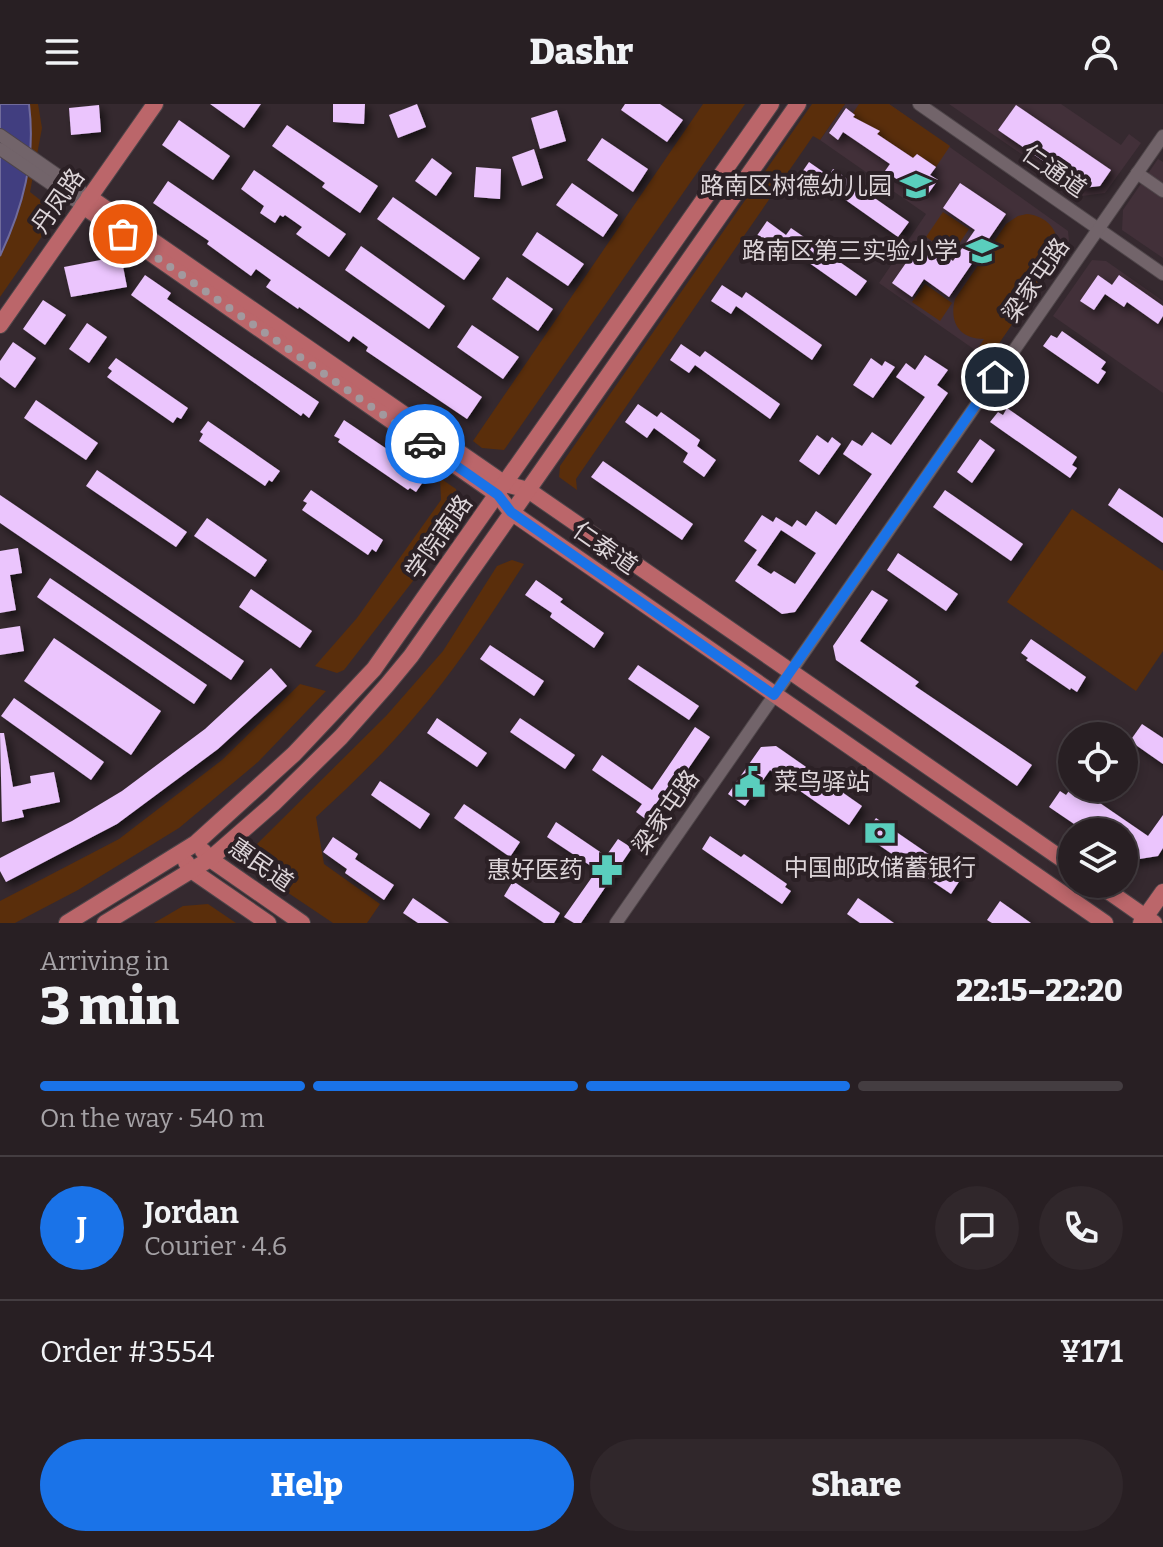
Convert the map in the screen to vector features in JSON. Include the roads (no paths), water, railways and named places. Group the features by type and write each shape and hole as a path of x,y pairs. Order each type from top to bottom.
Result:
{"main road":[{"name":"丹凤路","path":"0,325 155,104"},
{"name":"学院南路","path":"67,923 196,843 294,754 374,669 771,104"},
{"name":"学院南路","path":"105,923 210,859 341,737 387,685 411,656 798,104"},
{"name":"仁泰道","path":"86,201 502,489 528,490 1058,856"},
{"name":"仁泰道","path":"502,489 511,512 1105,923"},
{"name":"惠民道","path":"196,843 210,859 302,923"},
{"name":"惠民道","path":"181,853 191,870 268,923"},
{"path":"1119,898 1153,921 1163,892"}],"street":[{"name":"仁通道","path":"919,104 1163,274"},
{"path":"0,135 86,201"},
{"name":"梁家屯路","path":"616,923 1163,136"},
{"path":"0,149 59,182"},
{"path":"1137,173 1163,191"}],"place":[{"name":"路南区树德幼儿园","path":"916,186"},
{"name":"路南区第三实验小学","path":"982,251"},
{"name":"菜鸟驿站","path":"750,782"},
{"name":"中国邮政储蓄银行","path":"880,833"},
{"name":"惠好医药","path":"607,870"}]}
